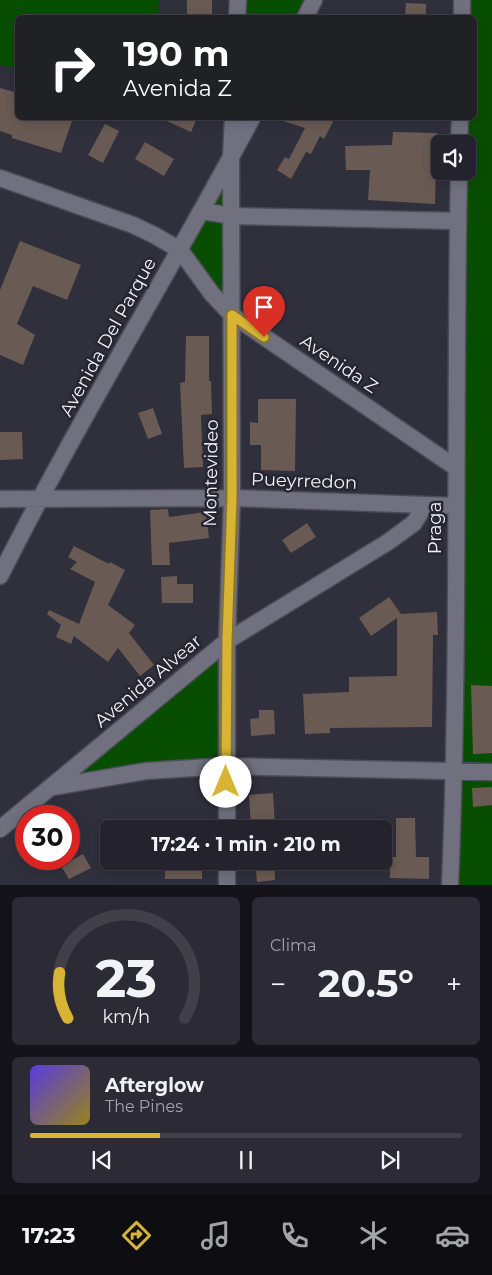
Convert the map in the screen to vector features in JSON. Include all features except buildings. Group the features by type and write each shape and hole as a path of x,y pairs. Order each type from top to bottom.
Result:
{"street":[{"path":"237,15 238,0"},
{"path":"306,15 314,0"},
{"path":"462,0 462,15"},
{"name":"Montevideo","path":"227,820 227,641 232,498 231,156 233,120"},
{"name":"Avenida Del Parque","path":"0,576 39,500 202,211 251,120"},
{"path":"459,135 460,120"},
{"name":"Avenida Z","path":"0,178 133,225 180,250 212,294 232,315 455,467"},
{"name":"Praga","path":"450,885 454,773 458,180"},
{"path":"202,211 232,216 458,221"},
{"name":"Pueyrredon","path":"0,499 232,498 455,506"},
{"name":"Avenida Alvear","path":"0,829 227,641 388,542 414,523 425,505"},
{"path":"51,787 146,771 226,766 454,773 492,772"},
{"path":"227,870 227,885"}],"green space":[{"path":"0,0 159,0 158,15 15,15 15,68 0,65"},
{"path":"238,0 314,0 306,15 237,15"},
{"path":"462,0 492,0 492,885 450,885 459,180 476,180 476,135 459,135 460,120 477,120 477,15 462,15"},
{"path":"233,120 251,120 231,156"},
{"path":"231,156 232,315 180,250"},
{"path":"227,641 226,766 51,787"}],"route":[{"path":"226,782 227,641 232,498 232,315 264,337"}]}
